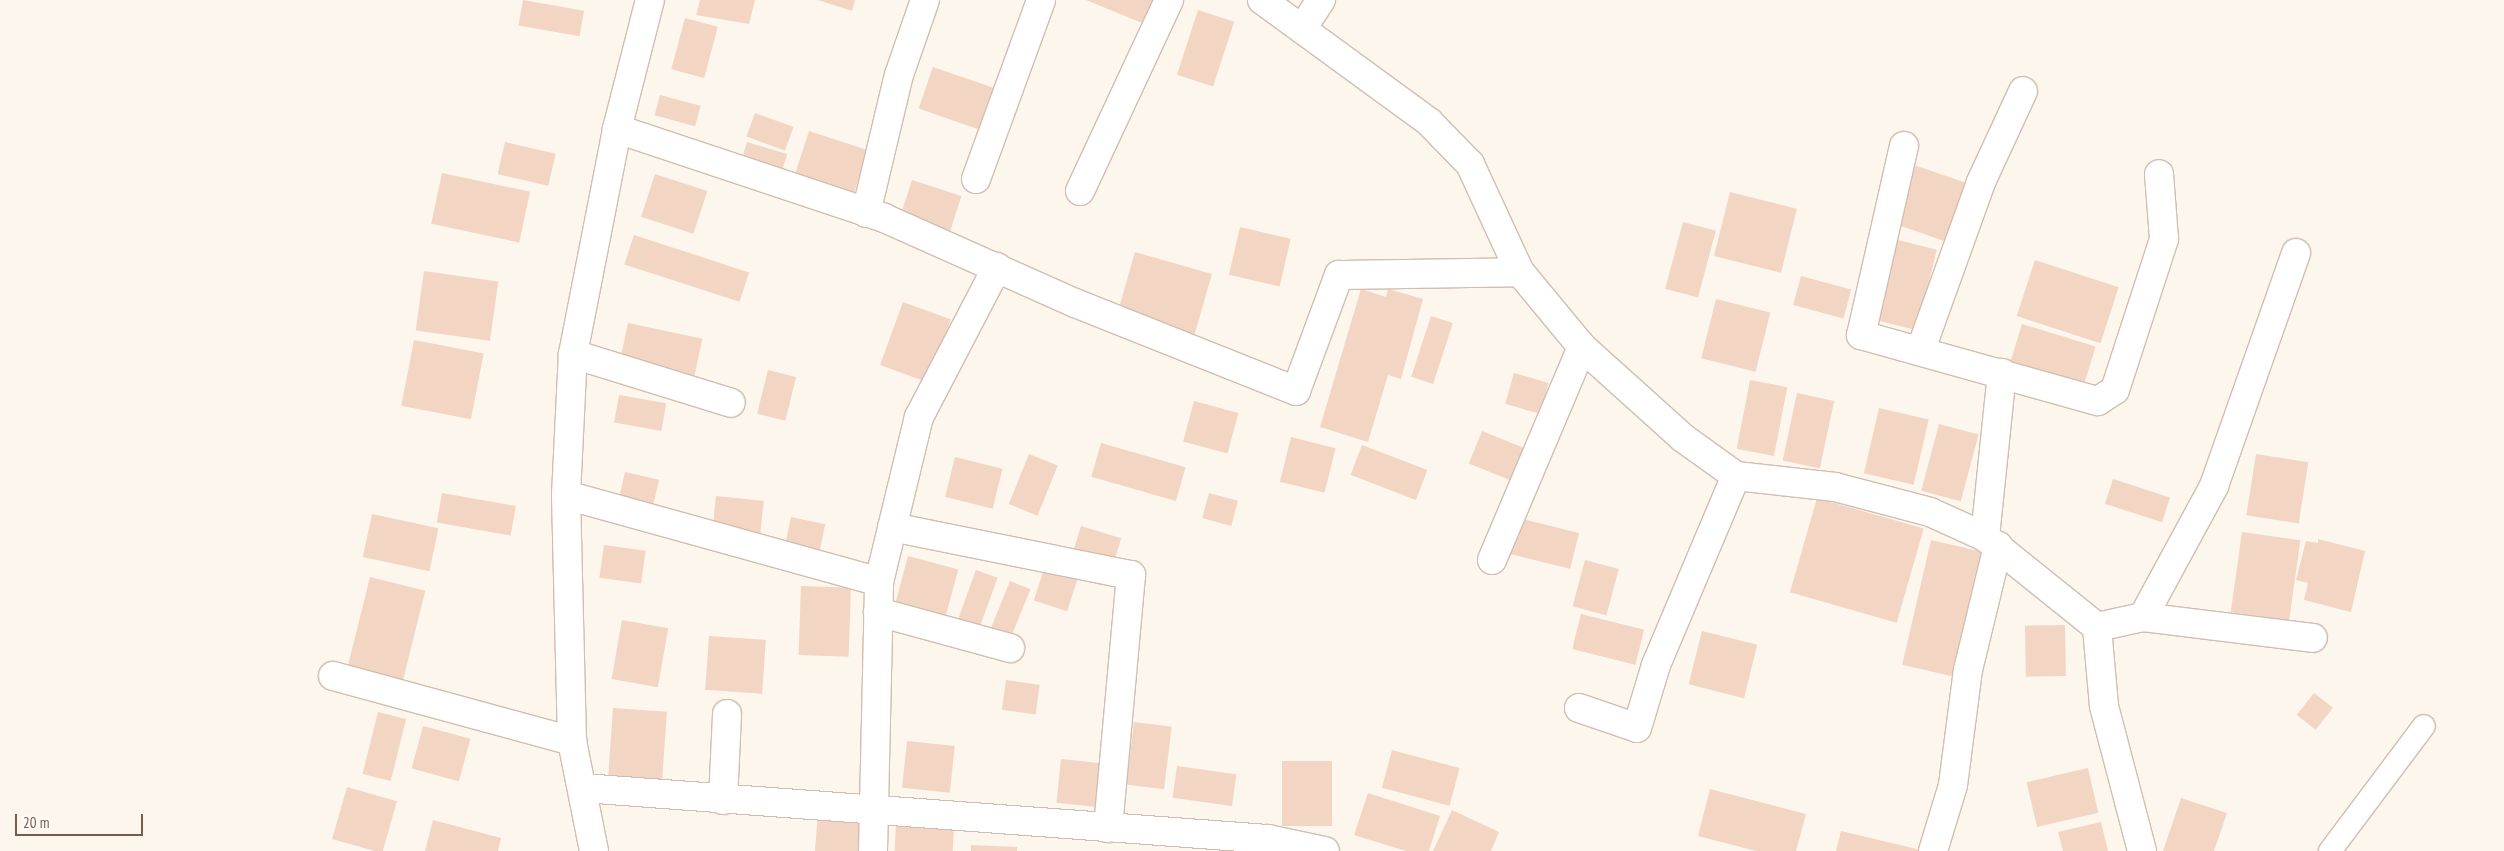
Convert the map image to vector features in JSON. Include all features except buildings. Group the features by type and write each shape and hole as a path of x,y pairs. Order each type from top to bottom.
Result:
{"street":[{"path":"594,851 583,788 572,741 566,495 573,354 617,129 650,0"},
{"path":"866,212 899,75 925,0"},
{"path":"976,179 1041,0"},
{"path":"1080,191 1170,0"},
{"path":"1262,0 1429,122 1470,164 1520,272 1582,347 1683,438 1736,476 1834,487 1930,512 1991,541 2097,627 2104,706 2142,851"},
{"path":"1302,29 1320,0"},
{"path":"1921,349 1981,182 2023,91"},
{"path":"617,129 866,212 997,267 1075,303 1296,391 1339,275 1520,272"},
{"path":"1904,146 1861,335 1921,349 2098,401 2115,390 2164,239 2159,174"},
{"path":"2143,617 2214,486 2296,253"},
{"path":"873,851 879,582 919,417 997,267"},
{"path":"1492,560 1582,347"},
{"path":"573,354 731,403"},
{"path":"1933,851 1953,785 1968,670 1991,541 2002,373"},
{"path":"1579,708 1637,728 1656,665 1736,476"},
{"path":"566,495 879,582"},
{"path":"892,527 1131,575 1108,828"},
{"path":"878,612 1010,648"},
{"path":"2097,627 2143,617 2313,638"},
{"path":"333,676 572,741"},
{"path":"723,800 727,714"},
{"path":"583,788 723,800 873,807 1108,828 1325,851"}],"lane":[{"path":"2330,851 2424,726"}]}
